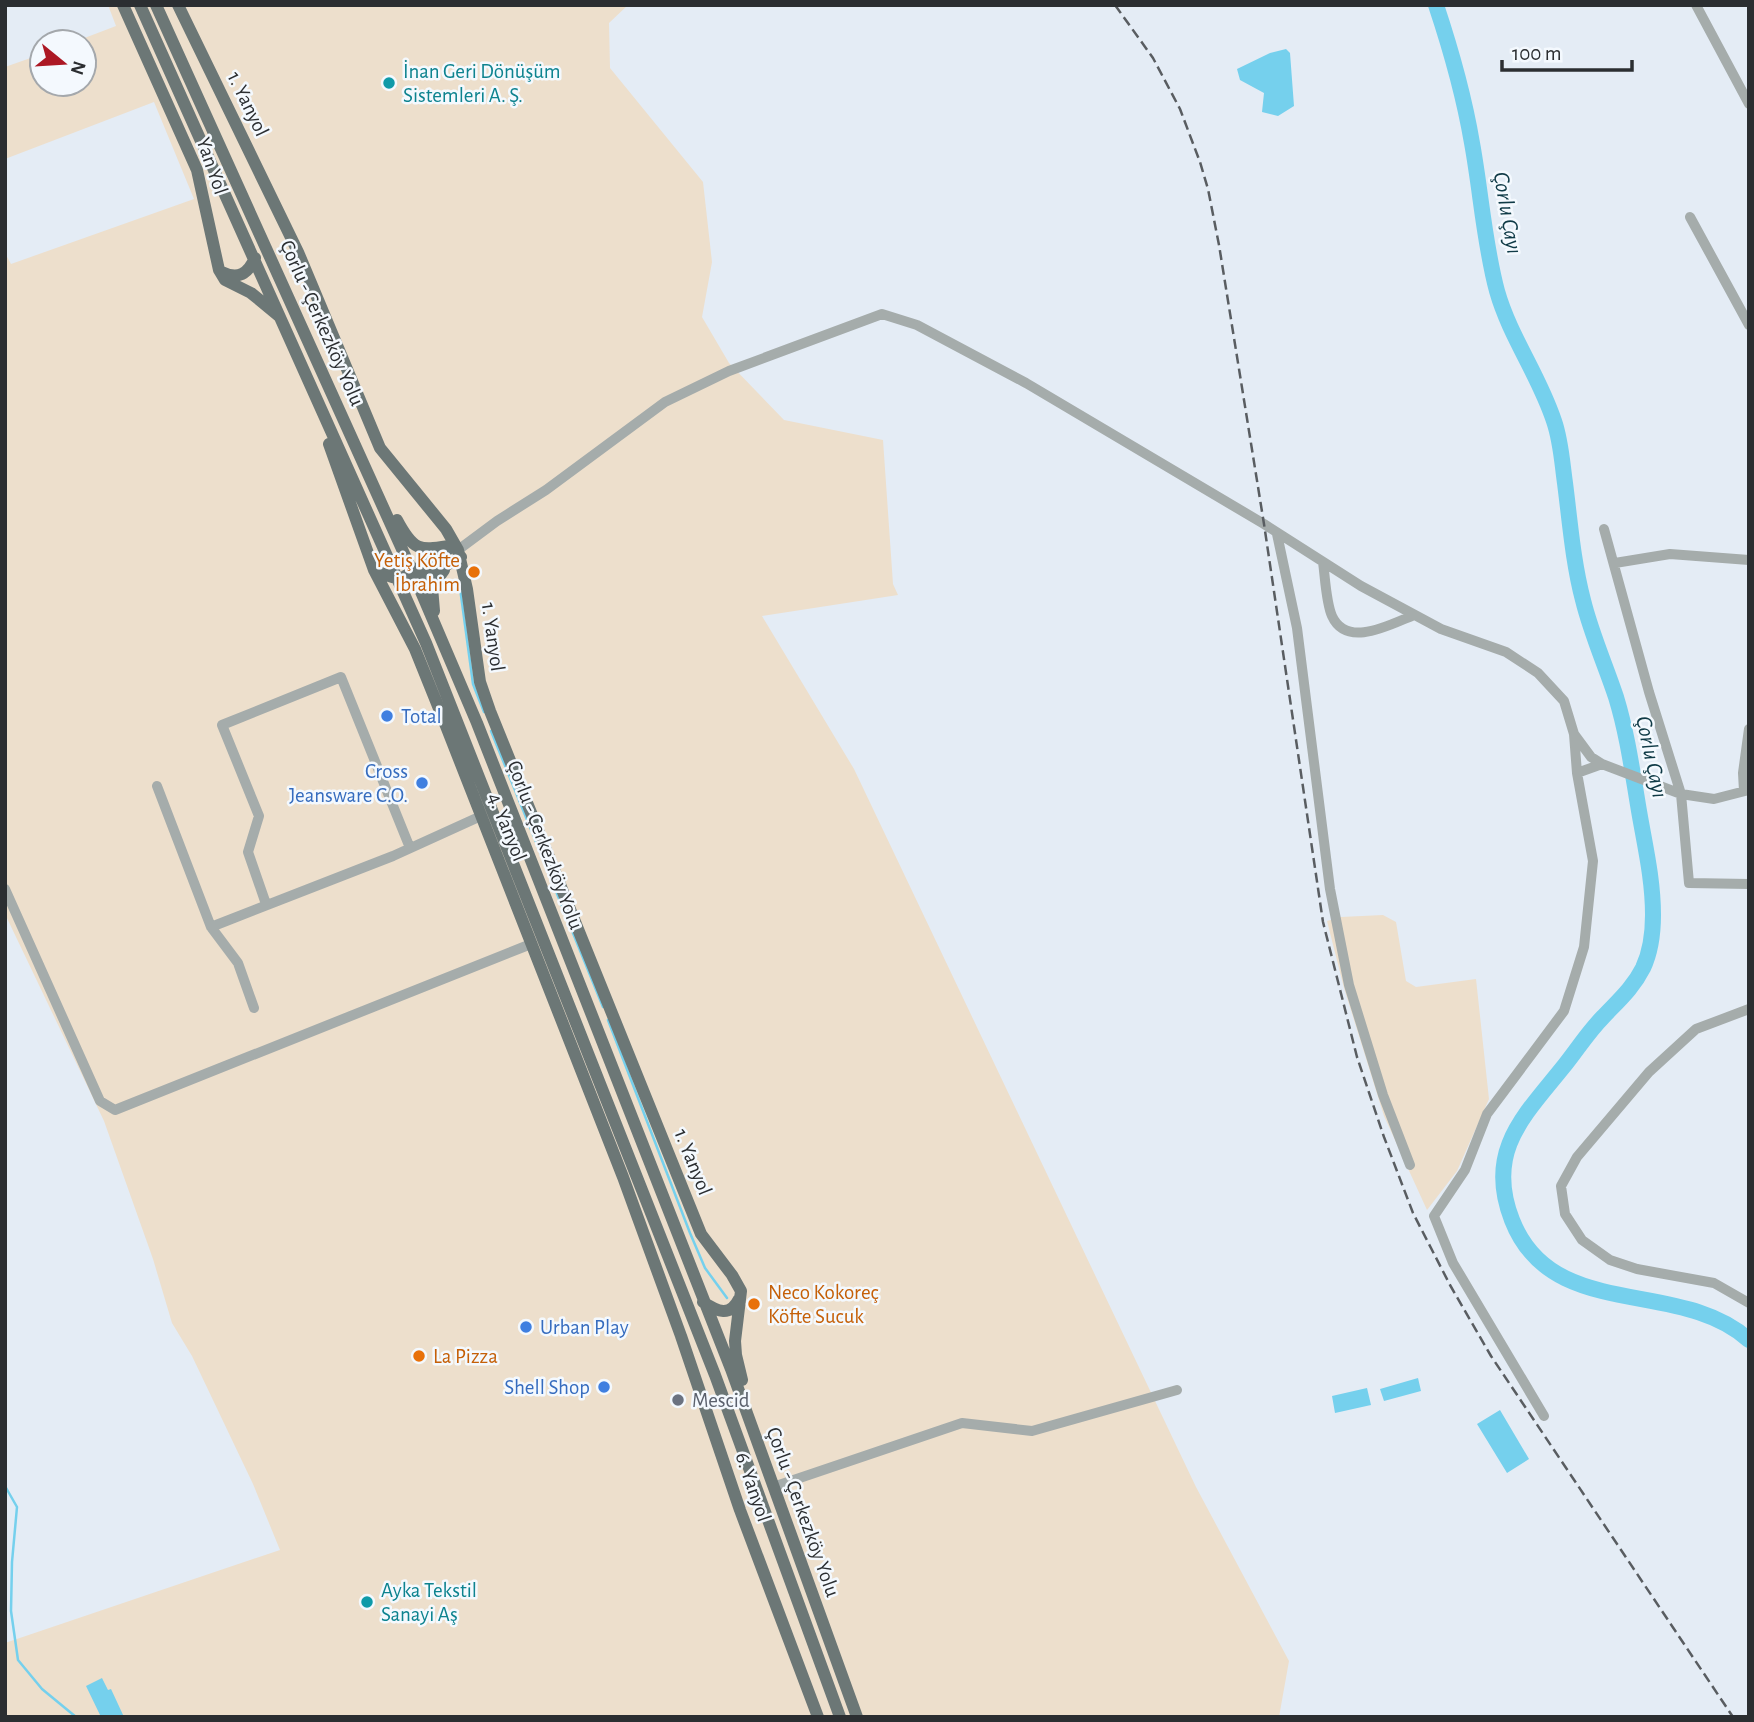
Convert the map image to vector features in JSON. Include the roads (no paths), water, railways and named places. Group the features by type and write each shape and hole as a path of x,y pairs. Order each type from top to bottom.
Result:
{"main road":[{"name":"Yan Yol","path":"123,5 197,170 219,270"},
{"name":"Çorlu - Çerkezköy Yolu","path":"140,5 400,580 462,729 720,1388 840,1717"},
{"name":"Çorlu - Çerkezköy Yolu","path":"156,5 414,576 477,723 757,1443 856,1717"},
{"name":"1. Yanyol","path":"178,5 298,252 380,448 446,529 458,551 478,674 490,710 701,1234 732,1275 740,1291"},
{"path":"219,270 230,276 244,274 251,267 254,258"},
{"path":"219,270 225,280 251,293 281,317"},
{"name":"4. Yanyol","path":"318,402 327,437 374,569 415,649 657,1268"},
{"path":"377,494 414,545 428,550 458,551"},
{"path":"374,569 400,580 414,576 458,551"},
{"path":"438,632 432,587 458,551"},
{"path":"410,605 410,634 415,649"},
{"path":"641,1185 657,1268"},
{"name":"6. Yanyol","path":"657,1268 740,1510 818,1717"},
{"path":"703,1302 727,1311 736,1304 740,1291"},
{"path":"740,1291 736,1355 750,1401 757,1443"}],"street":[{"path":"1696,5 1749,104"},
{"path":"1690,217 1749,325"},
{"path":"458,551 665,402 729,371 882,314 917,325 1026,383 1414,615 1441,629 1506,652 1538,673 1564,701 1574,734 1577,773 1593,861 1584,947 1564,1011 1486,1114 1465,1170 1434,1216 1453,1263 1544,1416"},
{"path":"1604,529 1649,692 1681,794 1689,883 1749,884"},
{"path":"1278,534 1297,628 1330,889 1349,985 1383,1095 1410,1165"},
{"path":"1615,563 1670,554 1749,560"},
{"path":"1322,562 1331,615 1341,628 1360,634 1414,615"},
{"path":"266,904 248,852 259,816 222,725 341,677 410,848"},
{"path":"1574,734 1591,757 1602,764 1681,794 1714,799 1746,790 1743,773 1749,729"},
{"path":"1577,773 1602,764"},
{"path":"158,786 211,926 238,963 254,1008"},
{"path":"211,926 410,848 481,816"},
{"path":"5,889 100,1101 115,1110 531,944"},
{"path":"1749,1009 1696,1029 1650,1072 1577,1157 1561,1186 1565,1214 1582,1240 1610,1260 1637,1269 1714,1283 1749,1303"},
{"path":"773,1487 962,1423 1032,1431 1177,1390"}],"water":[{"path":"1286,49 1290,53 1294,106 1278,116 1262,112 1264,93 1240,80 1237,69 1270,53"},
{"path":"1418,1378 1421,1391 1384,1401 1380,1389"},
{"path":"1367,1388 1371,1405 1335,1413 1332,1396"},
{"path":"1500,1410 1529,1459 1507,1473 1477,1424"},
{"path":"102,1678 108,1690 111,1689 124,1717 101,1717 86,1686"}],"waterway":[{"name":"Çorlu Çayı","path":"1436,5 1465,108 1497,291 1509,324 1548,404 1558,436 1580,586 1623,724 1653,901 1651,942 1643,968 1630,988 1592,1029 1523,1119 1506,1154 1503,1174 1505,1196 1512,1220 1531,1252 1556,1273 1586,1287 1688,1309 1721,1321 1749,1340"},
{"path":"460,588 473,684 484,712"},
{"path":"491,731 603,1007"},
{"path":"608,1020 690,1233 705,1268 727,1298"},
{"path":"5,1486 17,1507 11,1611 18,1660 42,1689 76,1717"}],"railway":[{"path":"1115,5 1153,58 1180,109 1208,189 1264,524 1323,922 1357,1057 1384,1137 1413,1213 1491,1356 1733,1717"}],"place":[{"name":"İnan Geri Dönüşüm Sistemleri A. Ş.","path":"389,83"},
{"name":"Yetiş Köfte İbrahim","path":"474,572"},
{"name":"Total","path":"387,716"},
{"name":"Cross Jeansware C.O.","path":"422,783"},
{"name":"Neco Kokoreç Köfte Sucuk","path":"754,1304"},
{"name":"Urban Play","path":"526,1327"},
{"name":"La Pizza","path":"419,1356"},
{"name":"Shell Shop","path":"604,1387"},
{"name":"Mescid","path":"678,1400"},
{"name":"Ayka Tekstil Sanayi Aş","path":"367,1602"}]}
